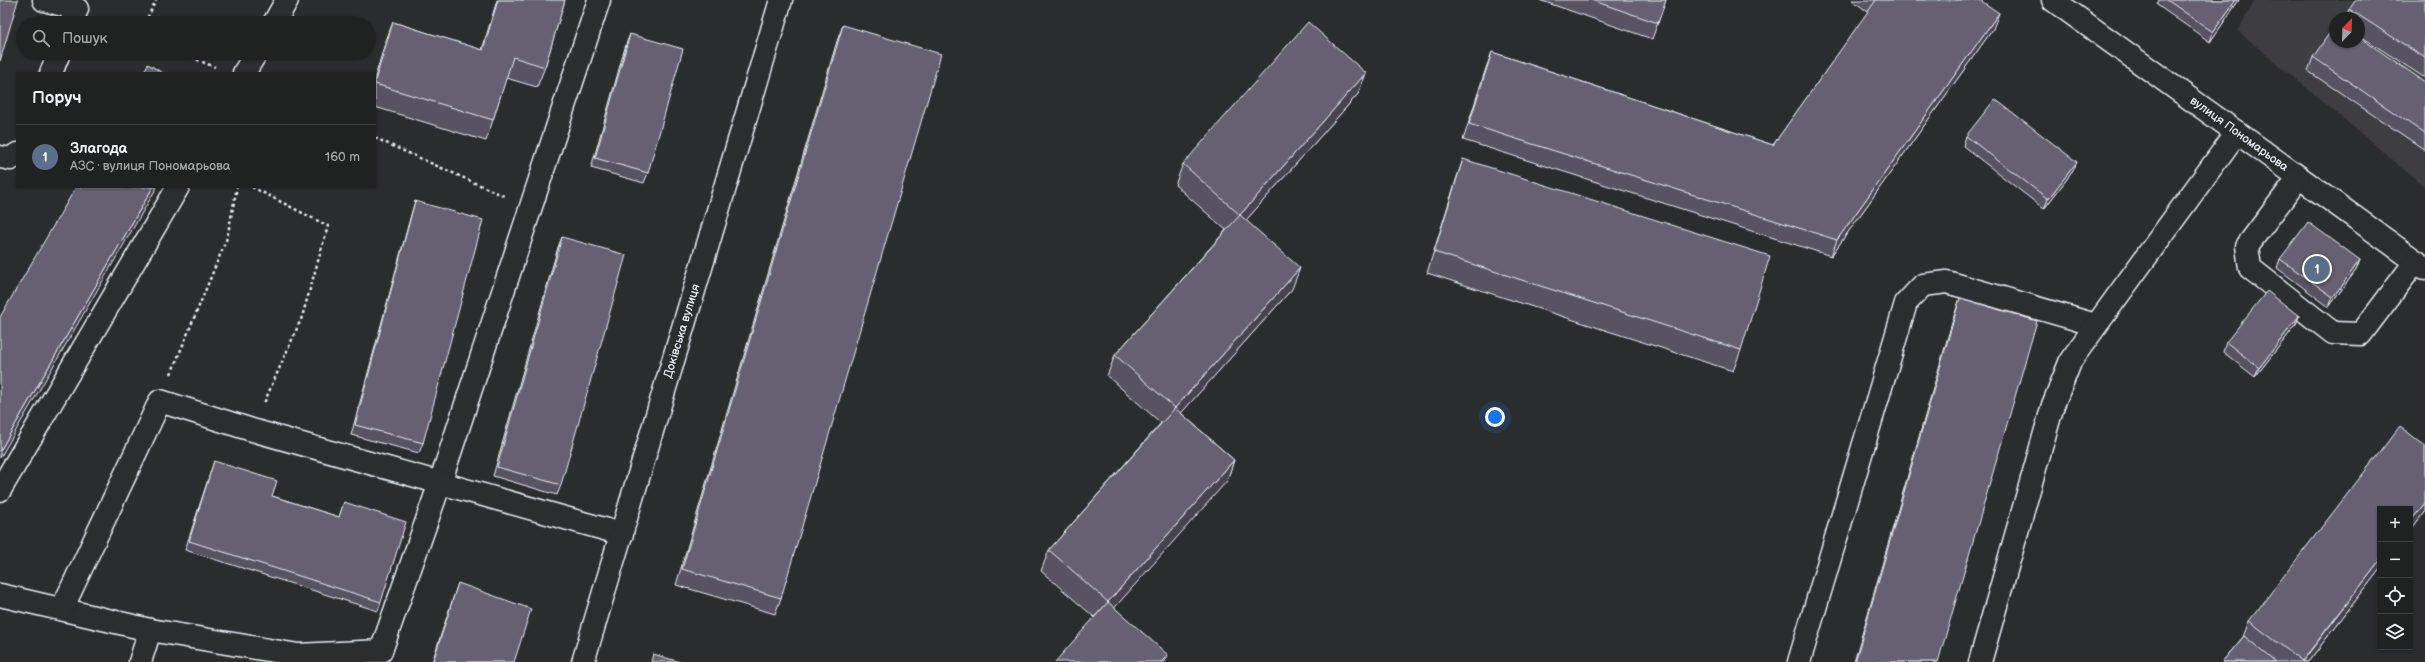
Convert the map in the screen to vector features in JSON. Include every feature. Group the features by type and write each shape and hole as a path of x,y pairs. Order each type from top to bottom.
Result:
{"street":[{"path":"44,0 77,9 74,16"},
{"path":"278,16 287,0"},
{"path":"0,596 150,630 298,655 381,651 440,483 532,208 599,0"},
{"name":"Доківська вулиця","path":"583,662 781,0"},
{"name":"вулиця Пономарьова","path":"2053,0 2420,265"},
{"path":"50,72 56,60"},
{"path":"245,72 252,60"},
{"path":"1980,662 2053,405 2072,360 2237,132"},
{"path":"2299,177 2246,246 2250,268 2334,333 2361,334 2420,265"},
{"path":"0,490 177,188"},
{"path":"1799,662 1906,302 1923,285 1947,282 2096,325"},
{"path":"62,609 160,401 252,430 622,534"},
{"path":"140,662 150,630"}],"path":[{"path":"148,16 156,0"},
{"path":"197,60 221,70"},
{"path":"376,138 532,208"},
{"path":"160,401 227,238 238,188"},
{"path":"252,430 302,317 328,226 254,188"}],"shaded area":[{"path":"2255,0 2425,0 2425,187 2238,31"}],"building":[{"path":"0,0 18,0 0,61"},
{"path":"498,0 565,0 545,67 513,57 493,120 376,84 376,78 393,22 483,50"},
{"path":"1591,0 1666,0 1658,23"},
{"path":"1876,0 1980,0 1999,13 1837,240 1469,124 1492,52 1773,145"},
{"path":"2167,0 2236,0 2213,32"},
{"path":"2355,0 2425,0 2425,58 2365,19 2365,12 2354,12 2349,9"},
{"path":"1308,22 1366,73 1240,215 1183,164"},
{"path":"843,25 941,54 781,598 682,569"},
{"path":"630,34 683,49 648,173 595,158"},
{"path":"2329,34 2329,48 2365,48 2365,41 2425,82 2425,134 2313,57"},
{"path":"148,64 161,72 144,72"},
{"path":"1995,99 2077,162 2048,199 1966,136"},
{"path":"1463,159 1770,256 1741,350 1434,252"},
{"path":"75,188 152,188 0,451 0,317"},
{"path":"415,201 483,220 423,443 355,425"},
{"path":"1240,215 1300,268 1175,408 1115,355"},
{"path":"2308,222 2360,260 2333,297 2280,259"},
{"path":"562,237 626,255 561,485 497,467"},
{"path":"2267,291 2299,316 2259,368 2226,342"},
{"path":"1960,298 2037,321 1938,662 1855,662"},
{"path":"1175,408 1234,460 1108,602 1049,550"},
{"path":"2400,426 2425,446 2425,503 2413,518 2413,506 2377,506 2377,565 2302,661 2249,621"},
{"path":"214,461 277,481 272,496 339,517 344,502 406,522 381,602 189,541"},
{"path":"458,583 531,609 514,662 433,662"},
{"path":"1108,602 1168,655 1161,662 1055,662"},
{"path":"2244,636 2276,662 2222,662"},
{"path":"653,654 680,662 651,662"}],"place":[{"name":"Злагода","path":"2317,269"}]}
